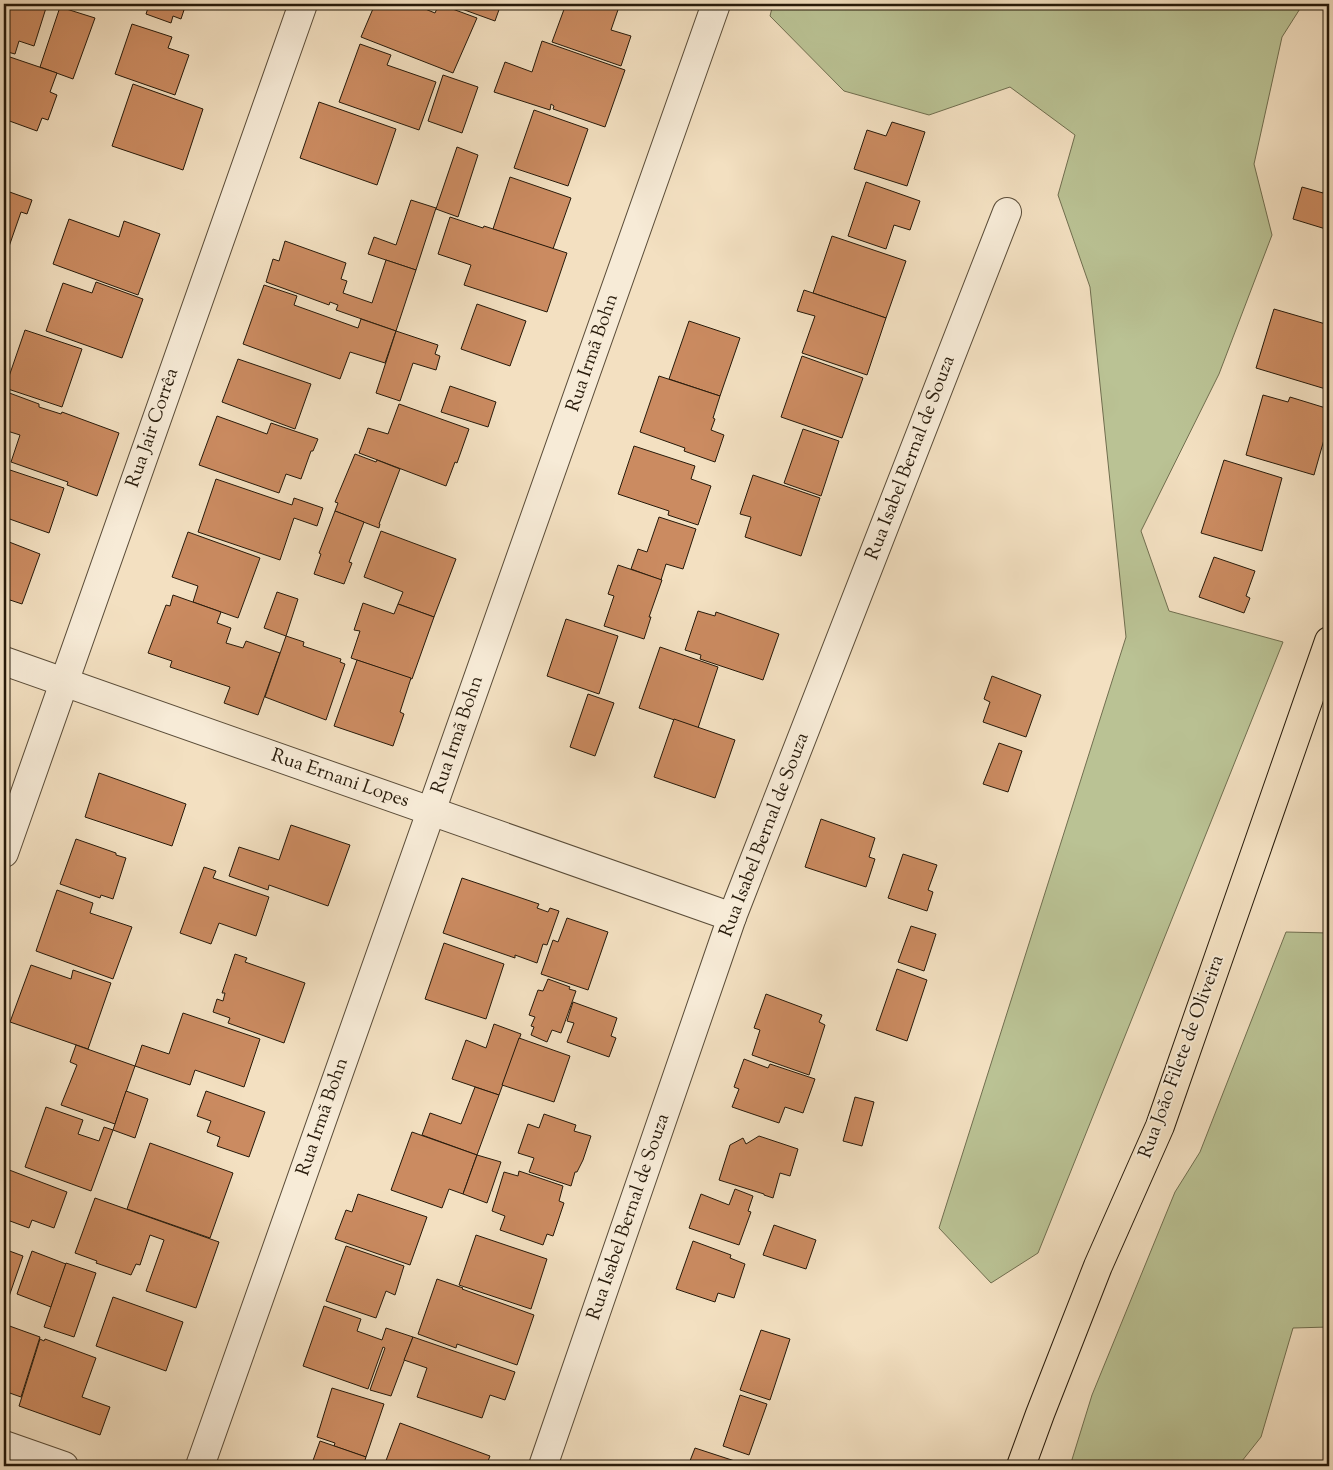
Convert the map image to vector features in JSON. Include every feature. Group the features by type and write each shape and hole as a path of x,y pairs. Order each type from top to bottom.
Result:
{"main road":[{"name":"Rua João Filete de Oliveira","path":"1021,1466 1098,1266 1160,1126 1329,641"}],"street":[{"name":"Rua Jair Corrêa","path":"4,852 303,4"},
{"name":"Rua Irmã Bohn","path":"200,1466 716,4"},
{"name":"Rua Isabel Bernal de Souza","path":"543,1466 732,916 1007,212"},
{"name":"Rua Ernani Lopes","path":"4,661 732,916"},
{"path":"4,1445 64,1466"}],"green space":[{"path":"773,4 1303,4 1282,37 1254,164 1272,235 1219,374 1141,531 1169,611 1283,642 1038,1253 991,1283 939,1228 1126,637 1090,287 1058,195 1075,135 1010,87 929,115 844,91 770,16"},
{"path":"1286,932 1329,933 1329,1327 1293,1328 1261,1437 1238,1466 1070,1466 1092,1395 1175,1192 1200,1152"}],"building":[{"path":"4,4 32,4 46,8 34,46 19,41 15,54 4,51"},
{"path":"140,4 186,4 181,19 173,16 171,23 146,14 148,8"},
{"path":"375,4 413,4 435,13 439,4 477,18 453,73 361,37"},
{"path":"448,4 501,4 495,21"},
{"path":"566,4 620,4 611,30 631,36 621,66 552,42"},
{"path":"60,7 95,18 73,79 40,67"},
{"path":"132,24 172,37 168,48 189,55 175,95 115,74"},
{"path":"542,41 625,70 605,127 553,109 554,106 551,104 550,110 494,92 505,62 532,72"},
{"path":"360,44 391,55 387,65 436,82 419,130 339,102"},
{"path":"4,55 57,73 50,92 57,95 48,120 42,118 37,131 4,119"},
{"path":"443,75 478,87 462,133 428,121"},
{"path":"133,84 203,109 183,170 112,146"},
{"path":"319,102 396,129 377,185 300,158"},
{"path":"534,110 588,129 568,186 514,168"},
{"path":"892,122 925,132 907,186 854,169 867,130 886,136"},
{"path":"457,147 478,155 458,217 436,209"},
{"path":"510,177 571,198 553,249 493,229"},
{"path":"866,182 920,201 910,230 894,225 886,249 848,236"},
{"path":"1326,182 1329,183 1329,230 1293,219 1302,187 1323,193"},
{"path":"4,190 32,200 27,214 21,212 5,258 4,258"},
{"path":"411,200 436,208 416,270 368,254 374,237 396,245"},
{"path":"450,217 567,253 547,312 464,285 471,265 438,254"},
{"path":"69,219 119,237 124,221 160,234 138,295 53,264"},
{"path":"832,236 906,261 886,318 813,293"},
{"path":"285,241 346,263 341,279 347,281 343,293 372,303 386,260 416,270 396,331 336,310 338,305 330,302 329,305 266,282 273,259 279,261"},
{"path":"96,282 143,299 122,358 46,331 63,283 92,293"},
{"path":"264,285 297,296 294,305 358,328 361,319 396,331 385,363 350,352 340,379 243,344"},
{"path":"804,290 886,318 867,375 802,353 815,316 797,311"},
{"path":"477,304 526,321 510,366 461,349"},
{"path":"1274,309 1329,325 1329,390 1256,368"},
{"path":"689,321 740,338 720,396 669,379"},
{"path":"25,330 82,349 62,407 5,388"},
{"path":"396,331 438,345 435,354 440,356 436,370 413,363 400,401 376,393"},
{"path":"802,356 863,378 842,438 781,417"},
{"path":"238,359 311,384 295,429 222,402"},
{"path":"659,376 720,396 711,430 724,435 715,462 684,451 685,448 640,432"},
{"path":"450,386 496,402 488,427 441,412"},
{"path":"4,391 39,404 39,407 61,414 62,412 119,433 97,496 67,485 68,482 11,462 20,435 4,430"},
{"path":"1263,395 1288,402 1290,397 1329,409 1327,421 1329,422 1314,475 1246,455"},
{"path":"399,404 469,429 457,463 455,462 446,486 359,453 368,428 388,434"},
{"path":"217,416 267,434 271,423 318,439 313,451 311,451 301,479 286,474 279,493 199,465"},
{"path":"803,429 839,441 821,496 784,483"},
{"path":"634,446 695,466 691,479 711,486 698,525 668,515 669,511 618,494"},
{"path":"355,454 400,469 379,528 335,511 338,503 335,502"},
{"path":"1224,460 1282,478 1262,551 1201,533"},
{"path":"4,468 64,488 49,533 4,517"},
{"path":"753,475 820,498 801,556 745,537 751,517 740,514"},
{"path":"216,479 292,505 294,498 323,508 317,526 294,518 280,560 198,532"},
{"path":"335,511 364,522 349,562 352,563 344,584 314,574 321,554 319,553"},
{"path":"659,517 696,529 683,569 666,564 661,580 631,569 638,549 647,552"},
{"path":"381,531 456,559 434,617 398,604 403,592 364,577"},
{"path":"188,532 260,558 238,618 193,602 198,586 172,577"},
{"path":"4,540 40,554 22,604 4,598"},
{"path":"1214,557 1255,571 1246,596 1250,598 1244,613 1199,597"},
{"path":"618,565 662,580 649,617 651,617 644,639 604,626 614,596 608,594"},
{"path":"277,592 298,599 286,636 264,628"},
{"path":"173,595 221,612 217,623 231,628 226,643 243,648 246,641 280,653 258,715 224,703 230,687 170,667 172,661 148,653 166,605 170,606"},
{"path":"363,603 394,614 398,604 434,617 412,679 351,658 360,631 354,630"},
{"path":"698,611 715,616 716,612 779,634 763,680 700,659 701,655 685,650"},
{"path":"566,619 618,636 599,694 547,676"},
{"path":"286,636 304,642 303,646 341,659 340,662 345,664 326,720 265,697"},
{"path":"660,647 718,667 698,728 639,708"},
{"path":"357,660 411,678 400,712 404,714 393,746 334,726"},
{"path":"992,676 1041,695 1026,737 983,722 990,702 984,699"},
{"path":"588,694 614,703 595,756 570,747"},
{"path":"674,719 735,740 715,798 654,777"},
{"path":"999,743 1022,751 1008,792 983,784"},
{"path":"99,773 186,804 172,846 85,817"},
{"path":"821,819 875,838 869,857 875,859 866,887 805,867"},
{"path":"291,825 350,845 328,906 269,885 268,890 229,876 239,847 279,860"},
{"path":"76,839 126,858 113,899 101,895 100,898 60,884"},
{"path":"903,854 937,865 928,890 933,892 927,911 888,898"},
{"path":"204,867 216,871 213,878 269,897 256,936 219,923 211,944 180,933"},
{"path":"462,878 539,904 537,908 548,912 550,908 559,911 547,945 543,944 537,963 515,955 515,958 443,933"},
{"path":"57,890 93,903 90,913 132,927 113,979 36,951"},
{"path":"567,918 608,932 588,990 541,974 553,940 558,942"},
{"path":"911,926 936,934 924,971 898,962"},
{"path":"444,943 504,964 486,1019 425,999"},
{"path":"235,954 247,958 245,962 305,983 284,1043 228,1023 230,1018 213,1012 217,999 223,1001 225,993 222,993"},
{"path":"31,965 71,979 73,970 111,983 88,1049 10,1022"},
{"path":"897,969 927,980 907,1041 876,1030"},
{"path":"548,979 576,991 561,1033 552,1030 547,1042 531,1035 534,1027 531,1026 535,1017 529,1015 538,990 543,991"},
{"path":"766,994 822,1015 819,1022 825,1025 809,1075 752,1055 760,1030 754,1028"},
{"path":"573,1002 617,1018 611,1036 616,1038 609,1057 567,1042 574,1023 567,1021"},
{"path":"183,1013 260,1039 244,1087 195,1070 190,1085 135,1066 142,1045 169,1054"},
{"path":"494,1024 521,1034 499,1095 452,1079 466,1040 486,1048"},
{"path":"519,1038 570,1056 554,1102 502,1085"},
{"path":"76,1045 135,1066 115,1124 61,1105 77,1065 70,1062"},
{"path":"744,1059 768,1068 770,1064 815,1079 803,1113 785,1107 779,1123 732,1107 739,1089 734,1087"},
{"path":"475,1087 499,1095 477,1155 422,1135 430,1113 461,1124"},
{"path":"126,1091 148,1099 135,1138 113,1130"},
{"path":"206,1091 265,1112 249,1157 217,1146 220,1137 207,1132 211,1121 197,1116"},
{"path":"855,1097 874,1102 862,1146 843,1141"},
{"path":"46,1107 83,1120 78,1134 99,1141 104,1127 113,1130 91,1191 25,1167"},
{"path":"544,1114 576,1125 574,1131 591,1136 571,1186 529,1172 534,1158 518,1153 528,1124 539,1128"},
{"path":"412,1132 477,1155 463,1194 449,1189 442,1208 391,1190"},
{"path":"759,1136 798,1149 790,1176 780,1173 773,1198 719,1180 730,1145 743,1138 746,1144"},
{"path":"150,1143 233,1173 210,1238 127,1209"},
{"path":"477,1155 501,1162 487,1203 463,1194"},
{"path":"4,1168 67,1192 54,1228 32,1220 29,1228 10,1221 4,1239"},
{"path":"519,1171 563,1186 559,1201 564,1203 553,1236 547,1234 543,1245 500,1230 505,1216 492,1211 504,1172 518,1176"},
{"path":"735,1189 753,1196 748,1211 751,1212 739,1245 689,1228 701,1194 729,1205"},
{"path":"358,1194 427,1217 410,1265 335,1239 346,1210 352,1212"},
{"path":"95,1198 219,1242 196,1308 146,1291 164,1240 150,1235 140,1265 136,1264 131,1275 96,1263 97,1261 75,1253"},
{"path":"774,1225 816,1240 806,1269 763,1255"},
{"path":"476,1235 547,1259 531,1309 459,1285"},
{"path":"693,1241 731,1255 730,1258 745,1264 734,1298 718,1293 715,1302 676,1289"},
{"path":"346,1246 404,1266 395,1295 386,1291 376,1318 326,1301"},
{"path":"4,1249 23,1256 4,1311"},
{"path":"32,1251 66,1264 51,1307 17,1294"},
{"path":"66,1263 96,1273 74,1337 44,1327"},
{"path":"437,1279 534,1315 517,1365 457,1344 456,1348 418,1334"},
{"path":"113,1297 183,1322 166,1371 96,1346"},
{"path":"324,1306 361,1319 357,1331 382,1340 386,1328 413,1337 391,1396 370,1390 385,1348 383,1347 368,1389 303,1366"},
{"path":"4,1324 40,1337 21,1397 4,1391"},
{"path":"761,1330 790,1339 770,1400 740,1390"},
{"path":"413,1337 515,1372 505,1400 490,1395 482,1418 417,1397 427,1368 404,1360"},
{"path":"40,1339 44,1341 45,1339 96,1358 82,1397 110,1407 100,1435 19,1406"},
{"path":"332,1388 384,1404 366,1457 334,1446 335,1443 317,1437"},
{"path":"740,1395 767,1404 749,1455 723,1446"},
{"path":"400,1423 490,1456 486,1466 384,1466"},
{"path":"320,1441 366,1457 363,1466 311,1466"},
{"path":"695,1448 750,1466 688,1466"}]}
